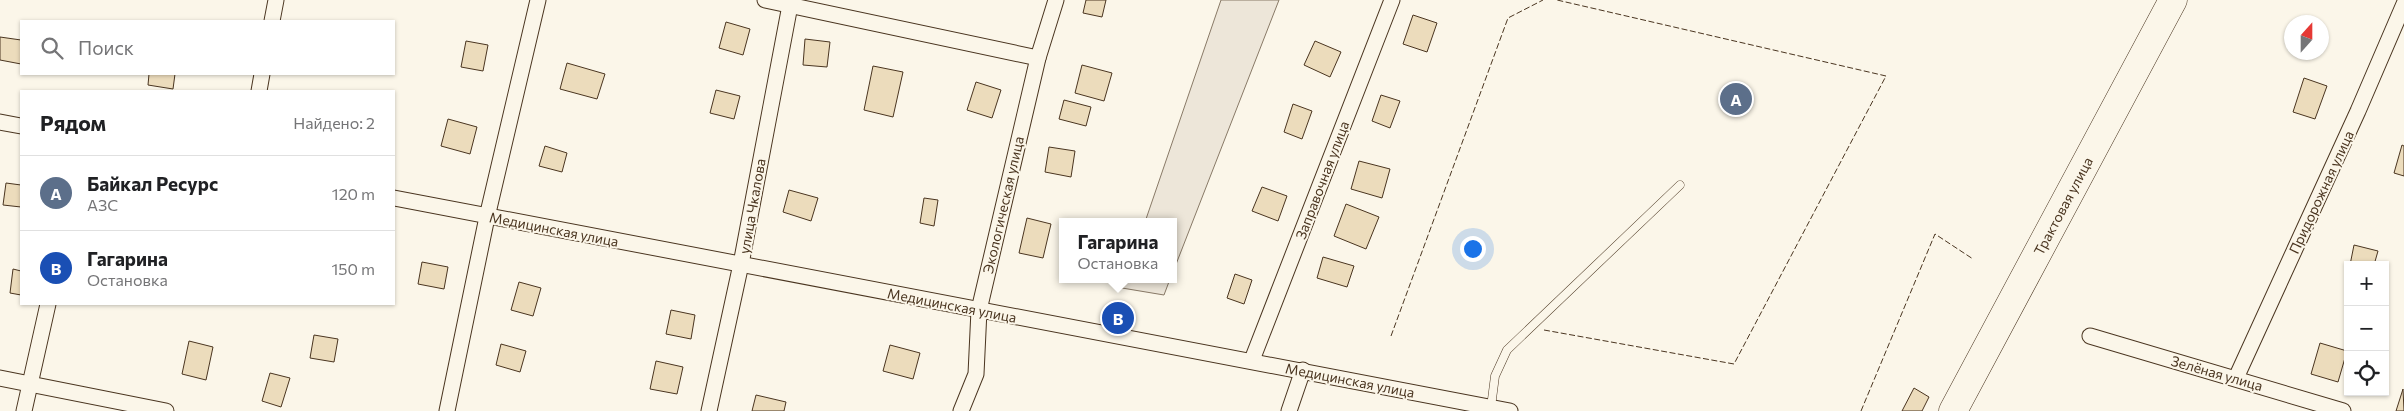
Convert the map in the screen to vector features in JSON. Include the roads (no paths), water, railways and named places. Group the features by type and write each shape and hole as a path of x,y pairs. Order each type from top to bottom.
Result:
{"highway":[{"name":"Трактовая улица","path":"1953,411 2172,0"}],"street":[{"path":"272,20 276,0"},
{"path":"448,411 488,217 538,0"},
{"path":"765,0 790,3 1038,58"},
{"name":"Экологическая улица","path":"962,411 976,374 979,310 1038,58 1056,0"},
{"name":"Заправочная улица","path":"1252,360 1392,0"},
{"name":"улица Чкалова","path":"709,411 741,264 790,3"},
{"name":"Придорожная улица","path":"2236,378 2404,4"},
{"path":"259,90 262,75"},
{"path":"0,122 20,126"},
{"name":"Медицинская улица","path":"395,198 979,310 1252,360 1510,411"},
{"path":"24,411 48,305"},
{"name":"Зелёная улица","path":"2090,336 2343,411"},
{"path":"1289,411 1303,370"},
{"path":"0,378 166,411"}],"lane":[{"path":"1491,407 1496,376 1507,350 1680,185"}],"place":[{"name":"Байкал Ресурс","path":"1736,99"},
{"name":"Гагарина","path":"1118,318"}]}
